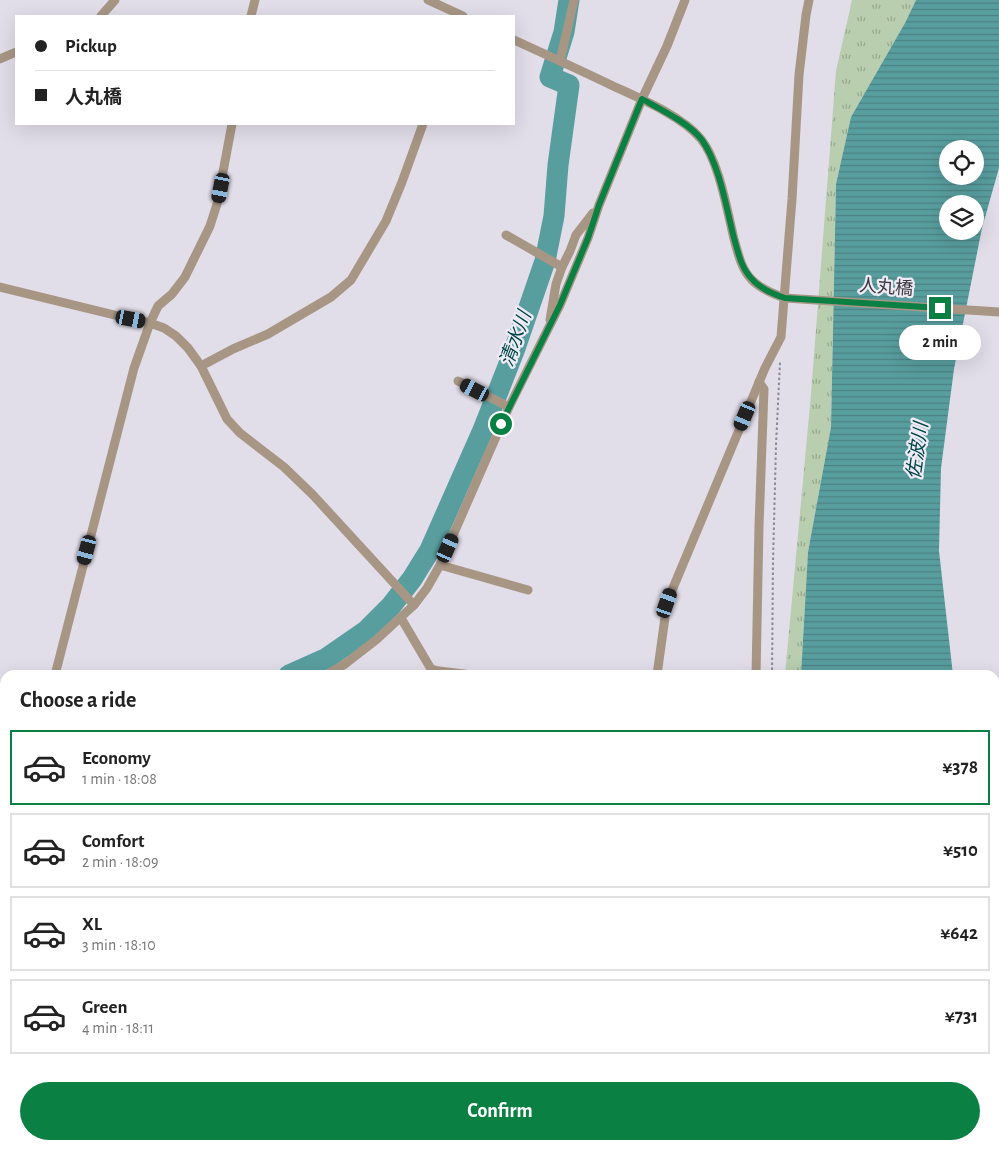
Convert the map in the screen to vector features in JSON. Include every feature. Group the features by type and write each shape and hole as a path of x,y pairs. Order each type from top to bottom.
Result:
{"street":[{"path":"102,15 115,0"},
{"path":"251,15 255,0"},
{"path":"428,0 461,15"},
{"path":"560,61 574,0"},
{"path":"335,670 376,640 401,618 412,603 427,588 440,565 509,407 560,305 642,99 667,46 685,0"},
{"path":"658,670 667,603 765,368 781,337 792,199 799,74 809,0"},
{"path":"515,40 642,99 666,112 700,138 710,153 717,171 741,264 752,280 769,292 785,298"},
{"path":"0,59 15,52"},
{"path":"56,670 134,368 158,306 172,294 185,277 210,226 217,204 232,125"},
{"path":"201,366 233,349 268,334 331,297 351,280 386,221 423,125"},
{"path":"549,327 556,284 562,267 576,235 599,205"},
{"path":"506,235 562,267"},
{"path":"0,287 150,323 164,328 176,336 188,348 201,366 227,419 240,433 284,467 313,495 412,603"},
{"name":"人丸橋","path":"785,298 999,312"},
{"path":"458,381 509,407"},
{"path":"756,670 764,389 760,382"},
{"path":"440,565 528,590"},
{"path":"401,618 431,669 435,670"}],"path":[{"path":"772,670 773,562 780,357"}],"green space":[{"path":"852,0 916,0 905,23 851,117 836,184 831,427 808,552 801,670 785,670 811,394 836,71"}],"water":[{"name":"佐波川","path":"916,0 999,0 999,168 984,221 984,195 939,195 939,240 980,240 954,369 941,468 939,551 952,670 801,670 808,552 831,427 836,184 851,117 905,23"}],"waterway":[{"name":"清水川","path":"300,670 327,658 366,631 391,606 412,579 430,550 483,430 514,351 545,261 554,216 558,165 569,85 550,77 564,32 569,0"}],"route":[{"path":"501,424 560,305 642,99 685,125 700,138 710,153 717,171 741,264 752,280 769,292 785,298 940,308"}]}
